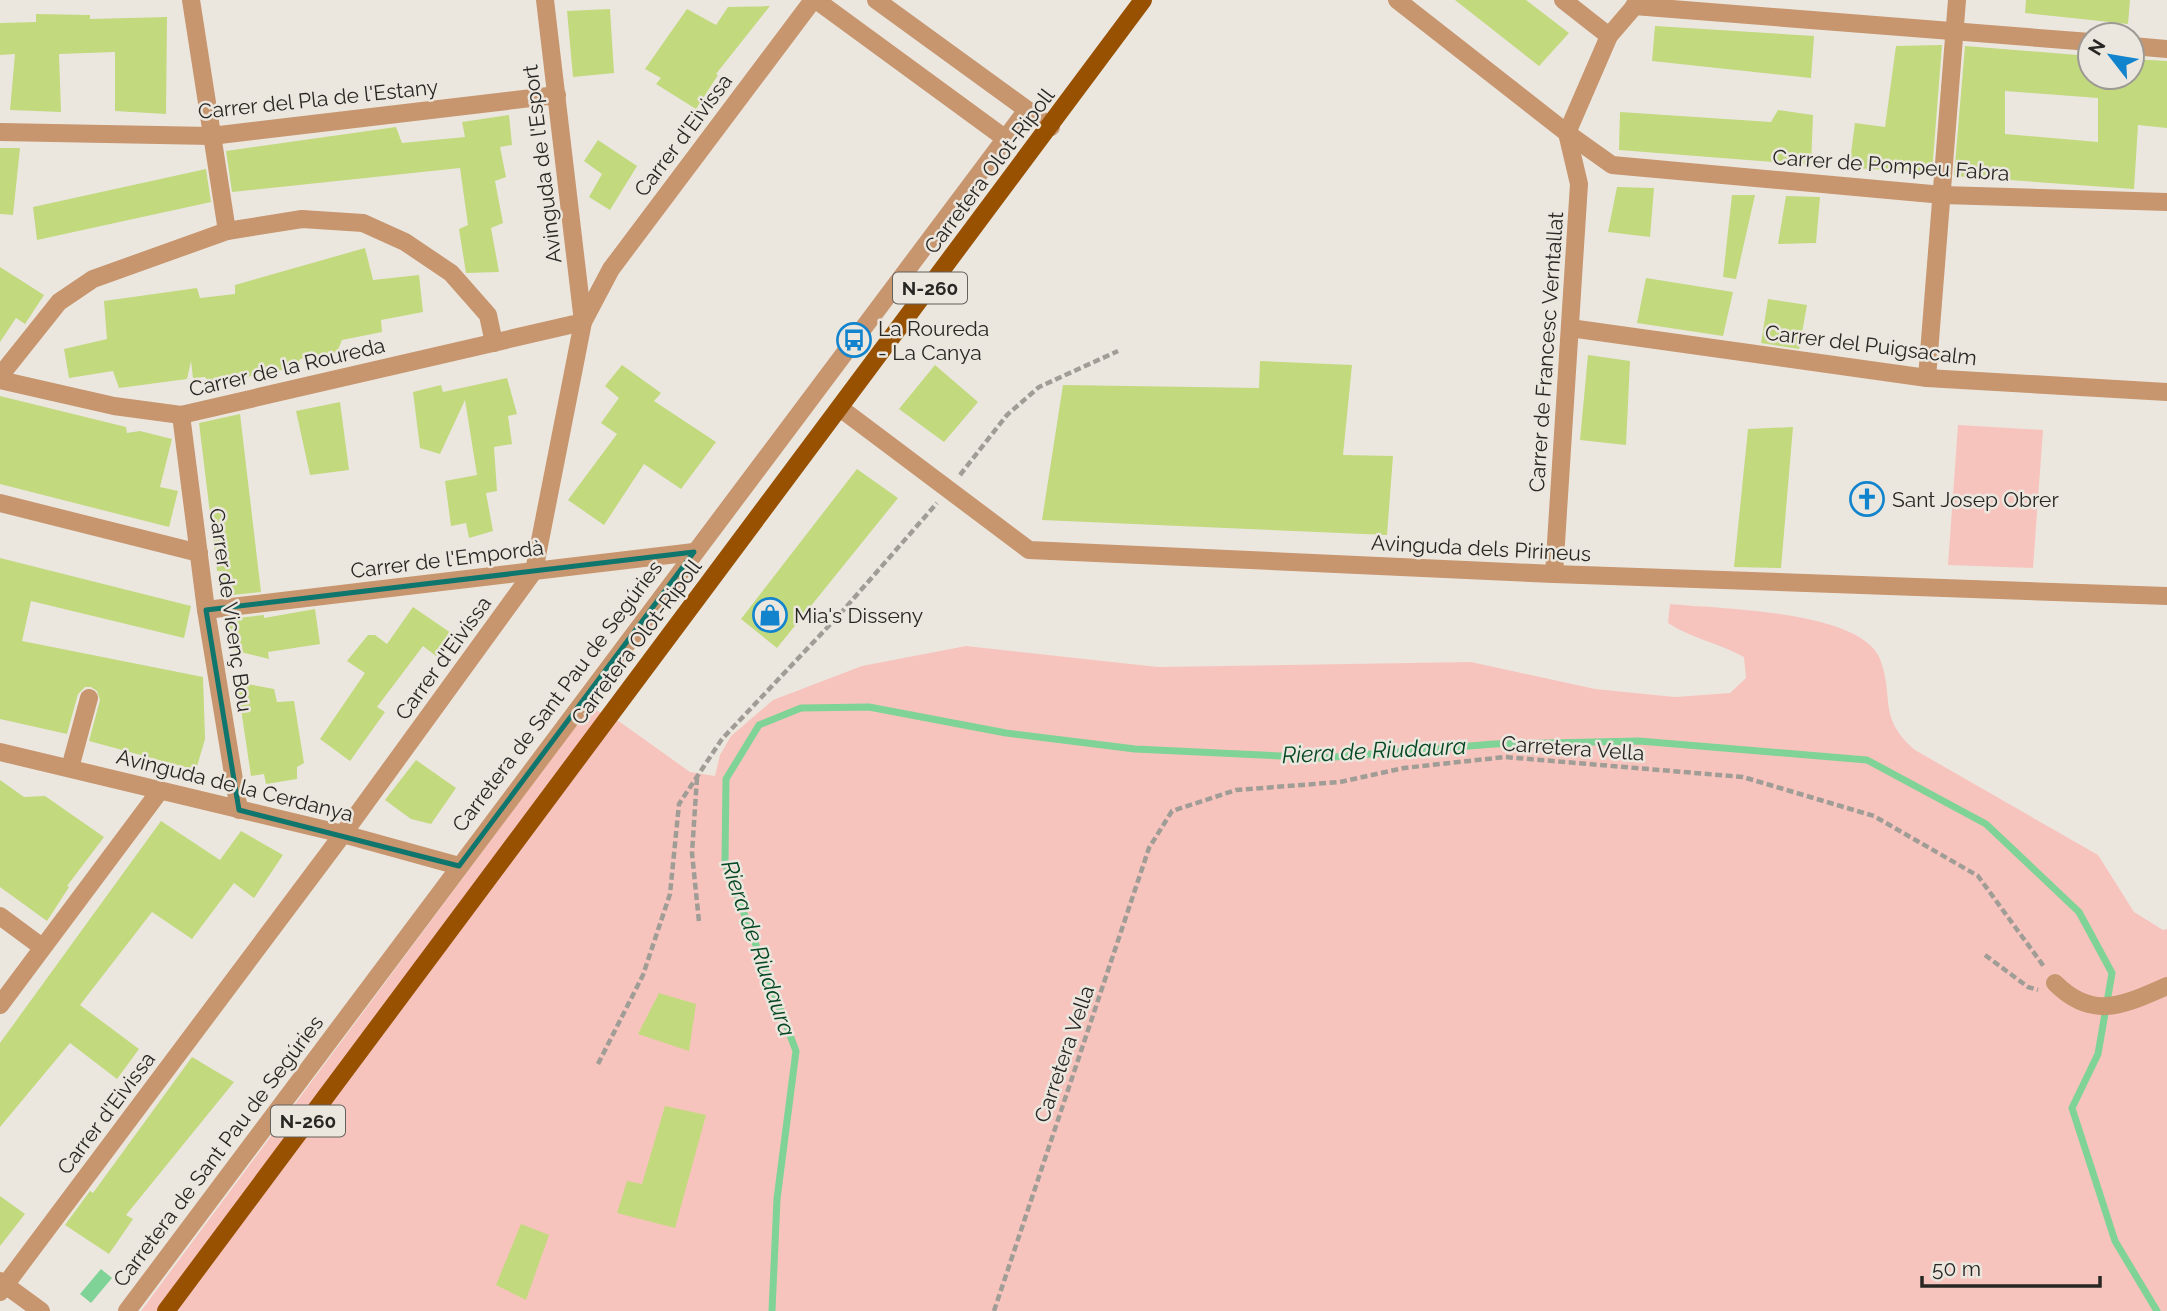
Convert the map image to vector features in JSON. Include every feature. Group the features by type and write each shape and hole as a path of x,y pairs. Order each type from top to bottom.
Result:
{"main road":[{"name":"Carretera Olot-Ripoll","path":"166,1311 1051,127 1143,0"}],"street":[{"path":"191,0 227,231"},
{"name":"Avinguda de l'Esport","path":"545,0 583,323"},
{"path":"814,0 1006,139"},
{"name":"Carrer d'Eivissa","path":"2,1286 343,834 534,571 583,323 611,270 814,0"},
{"path":"876,0 1051,127"},
{"path":"1397,0 1567,133 1609,36 1637,3 2076,41"},
{"path":"1563,0 1609,36"},
{"path":"1927,378 1957,0"},
{"path":"2146,47 2167,49"},
{"name":"Carrer del Pla de l'Estany","path":"0,132 211,136 557,95"},
{"name":"Carretera de Sant Pau de Segúries","path":"127,1311 1026,111"},
{"name":"Carrer de Pompeu Fabra","path":"1567,133 1612,165 1943,195 2167,202"},
{"name":"Carrer de Francesc Verntallat","path":"1554,574 1579,184 1567,133"},
{"path":"0,378 59,302 93,279 227,231 302,219 363,223 405,242 451,273 488,315 494,343"},
{"name":"Carrer de la Roureda","path":"0,378 114,406 181,415 583,323"},
{"name":"Carrer del Puigsacalm","path":"1570,328 1927,378 2167,392"},
{"name":"Avinguda dels Pirineus","path":"840,408 1029,550 1554,574 2167,596"},
{"name":"Carrer de Vicenç Bou","path":"181,415 206,610 239,810"},
{"path":"0,503 199,553"},
{"name":"Carrer de l'Empordà","path":"206,610 694,552"},
{"path":"70,768 89,698"},
{"name":"Avinguda de la Cerdanya","path":"0,752 343,834 459,866"},
{"path":"0,1005 159,792"},
{"path":"0,916 42,947"},
{"path":"2055,983 2070,998 2087,1006 2121,1006 2167,986"},
{"path":"2,1286 41,1311"}],"path":[{"path":"598,1064 643,975 670,894 679,804 722,738 840,614 949,490 1007,415 1039,387 1118,351"},
{"name":"Carretera Vella","path":"995,1311 1149,848 1172,811 1236,790 1340,782 1404,768 1505,757 1743,777 1874,816 1978,876 2055,983"},
{"path":"696,777 692,853 699,922"},
{"path":"1985,955 2028,987 2070,998"}],"highlighted area":[{"path":"694,552 459,866 239,810 206,610"}],"shaded area":[{"path":"1958,425 2043,430 2033,568 1948,565"},
{"path":"1670,604 1753,611 1818,621 1846,630 1867,643 1880,659 1891,717 1903,738 1915,750 2098,855 2134,912 2163,930 2167,929 2167,1311 141,1311 590,707 620,722 690,772 715,776 720,755 731,736 773,700 862,666 966,646 1158,667 1471,662 1595,689 1675,697 1730,693 1746,678 1744,657 1668,623"},
{"path":"101,1269 112,1278 91,1303 80,1294"}],"building":[{"path":"1455,0 1526,0 1569,33 1539,66"},
{"path":"2026,0 2130,0 2128,21 2100,21 2025,13"},
{"path":"770,6 716,74 718,75 696,109 656,84 661,78 645,69 687,9 716,25 728,7"},
{"path":"610,9 614,73 573,77 567,11"},
{"path":"36,14 90,15 90,19 167,17 166,114 115,111 115,52 59,54 61,112 10,110 15,54 0,55 0,23 36,22"},
{"path":"1655,26 1814,36 1811,78 1652,61"},
{"path":"1942,45 1932,172 1849,168 1855,123 1885,127 1896,46"},
{"path":"1965,46 2076,55 2076,91 2146,91 2146,60 2167,61 2167,128 2138,125 2134,189 1954,176","holes":["2005,91 2098,98 2098,142 2005,134"]},
{"path":"1778,110 1813,115 1811,165 1619,150 1620,112 1771,122"},
{"path":"509,115 512,145 500,147 506,177 495,181 503,223 491,228 499,272 466,273 459,229 468,225 460,168 232,192 226,151 396,127 402,143 465,137 462,122"},
{"path":"598,140 637,166 610,210 589,197 602,174 584,161"},
{"path":"0,148 20,148 13,215 0,214"},
{"path":"206,169 211,202 37,240 33,207"},
{"path":"1617,187 1654,188 1650,237 1608,232"},
{"path":"1732,195 1755,195 1736,279 1723,277"},
{"path":"1786,196 1820,197 1816,243 1778,244"},
{"path":"365,248 373,280 419,275 423,312 381,320 382,332 342,340 337,352 300,359 297,367 211,384 205,377 193,378 191,361 187,379 119,388 113,371 69,378 64,349 107,339 104,301 197,288 200,298 235,294 235,285"},
{"path":"0,267 44,295 25,324 16,318 0,342"},
{"path":"1646,278 1733,292 1723,336 1637,323"},
{"path":"1768,299 1807,305 1799,349 1761,343"},
{"path":"1588,355 1630,361 1626,445 1580,440"},
{"path":"1260,361 1352,365 1343,455 1393,456 1387,535 1042,520 1063,385 1259,388"},
{"path":"622,365 661,393 654,401 716,442 681,489 644,464 604,525 568,500 617,434 601,423 619,398 605,386"},
{"path":"935,365 978,402 944,442 899,409"},
{"path":"507,378 517,414 508,416 512,444 494,447 497,491 486,493 493,531 469,538 466,523 451,526 445,481 477,475 465,400 440,454 420,448 413,392 441,385 443,392"},
{"path":"0,396 126,427 127,433 140,431 172,439 160,487 178,491 169,527 0,484"},
{"path":"340,402 349,470 310,475 296,411"},
{"path":"240,414 261,592 224,596 221,571 217,571 199,423"},
{"path":"1793,427 1781,568 1734,567 1748,429"},
{"path":"857,469 898,498 777,648 741,619"},
{"path":"0,558 191,606 184,638 31,601 22,641 203,677 205,739 196,770 89,741 100,700 97,691 91,687 85,687 78,694 67,734 0,719"},
{"path":"413,607 451,633 436,656 423,646 377,707 385,712 350,761 320,739 365,673 347,661 368,635 375,635 387,644"},
{"path":"315,609 320,644 268,652 269,659 232,650 228,619 264,615 264,618"},
{"path":"237,682 274,689 277,702 294,701 304,763 297,767 297,779 266,784 264,774 251,776"},
{"path":"416,760 456,788 431,824 411,819 385,800"},
{"path":"0,780 24,797 45,796 104,837 67,886 69,887 47,921 0,887"},
{"path":"161,821 220,860 241,831 283,855 254,898 234,883 192,939 152,912 80,1005 139,1049 117,1079 70,1043 0,1127 0,1043"},
{"path":"659,993 696,1004 689,1051 638,1034"},
{"path":"192,1057 234,1082 126,1215 133,1219 109,1254 65,1225 90,1191 93,1193"},
{"path":"665,1106 706,1115 675,1228 617,1213 627,1181 642,1184"},
{"path":"0,1196 25,1214 0,1246"},
{"path":"521,1224 549,1235 526,1300 496,1285"}],"waterway":[{"name":"Riera de Riudaura","path":"772,1311 777,1199 796,1051 725,863 726,779 759,725 801,708 869,707 1006,733 1135,749 1322,758 1494,744 1639,741 1867,760 1986,824 2079,912 2112,973 2098,1054 2072,1108 2115,1241 2157,1311"}],"place":[{"name":"La Roureda - La Canya","path":"854,340"},
{"name":"Sant Josep Obrer","path":"1867,499"},
{"name":"Mia's Disseny","path":"770,615"}]}
